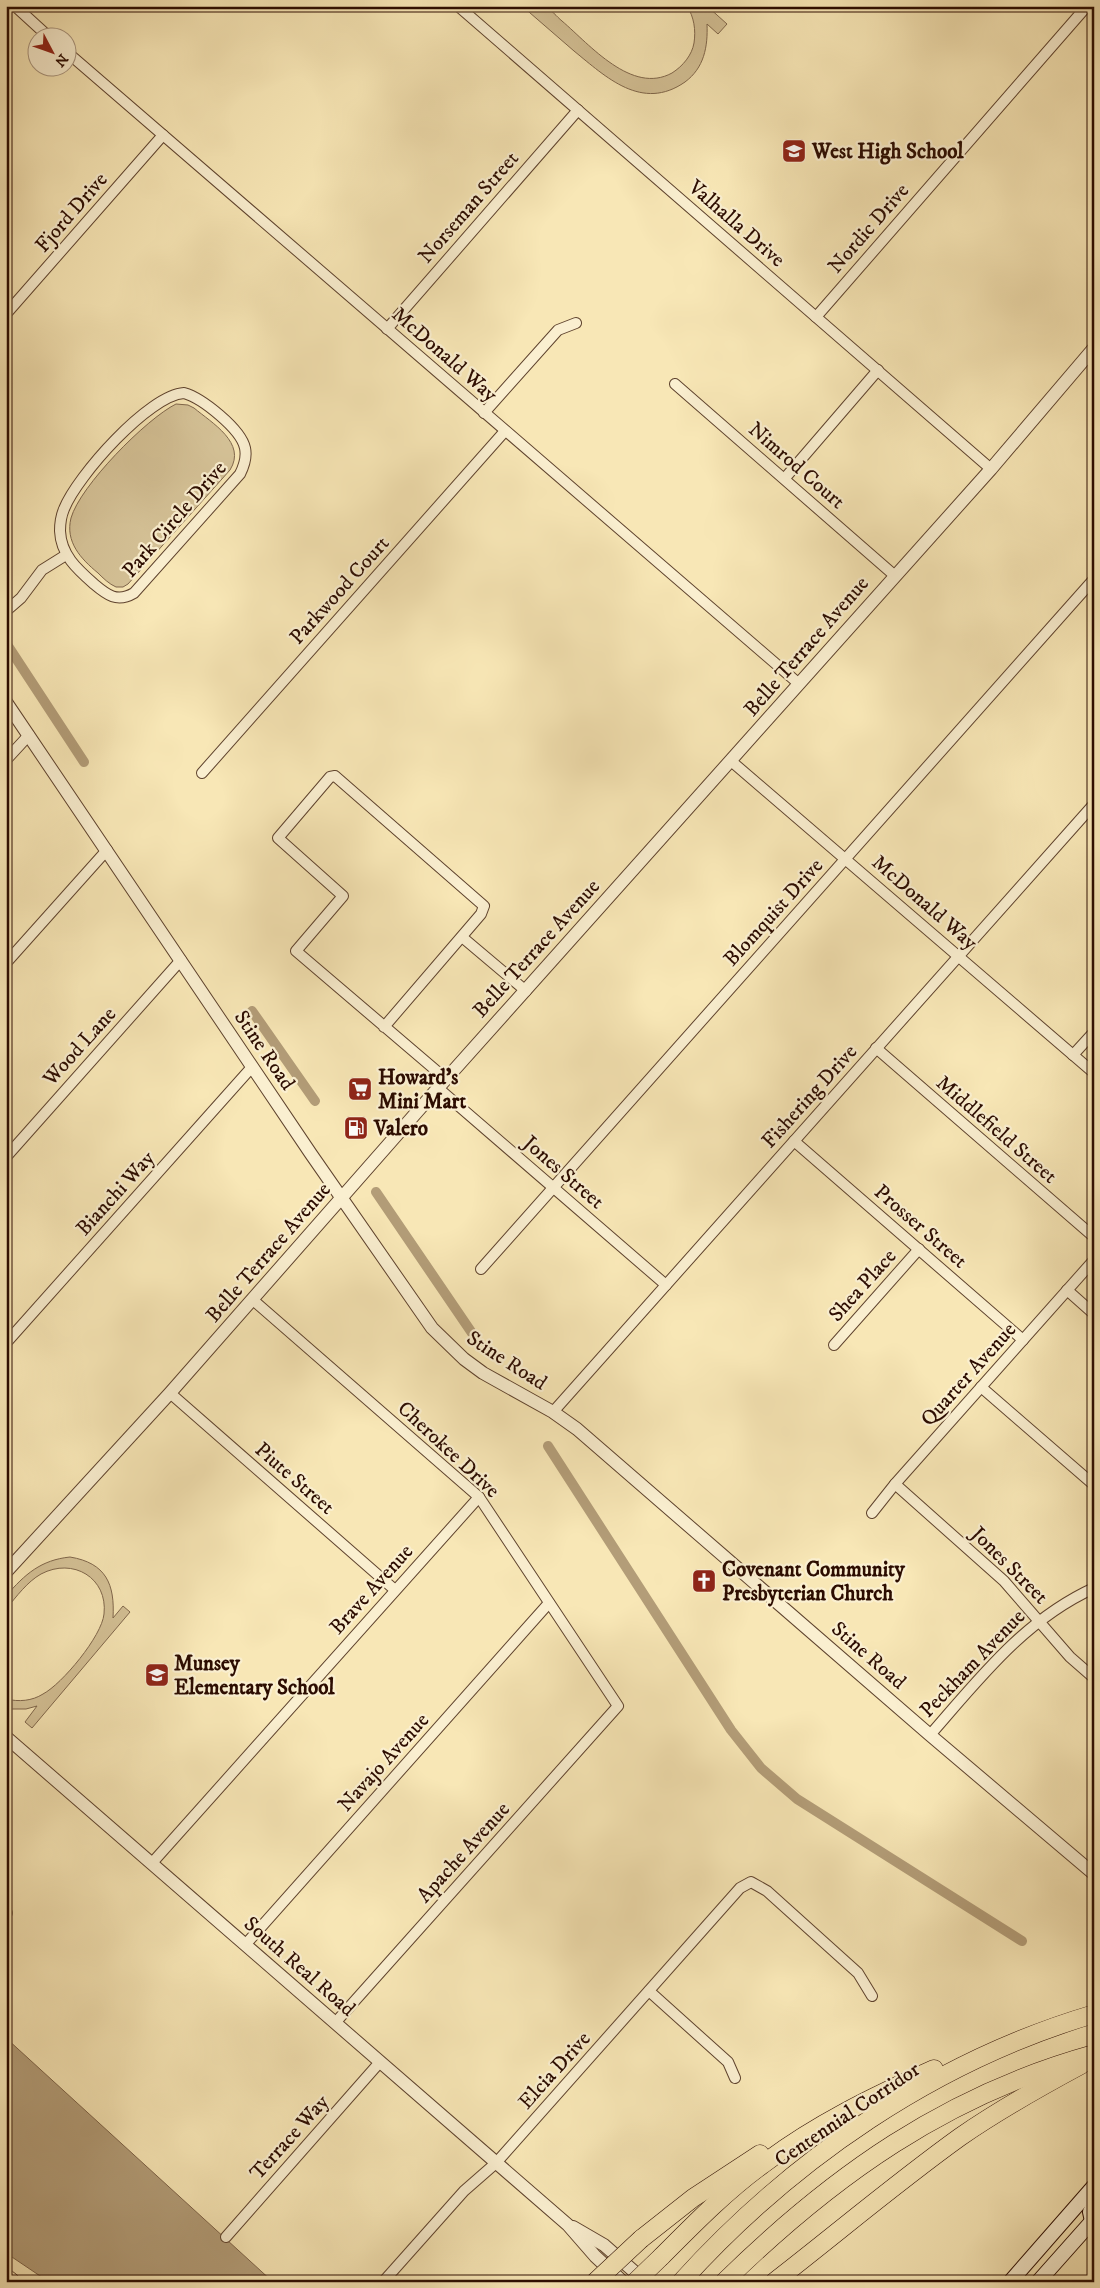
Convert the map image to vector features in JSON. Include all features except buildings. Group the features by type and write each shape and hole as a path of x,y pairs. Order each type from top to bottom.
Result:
{"highway":[{"name":"Centennial Corridor","path":"683,2280 727,2234 770,2195 848,2135 900,2101 948,2073 1043,2031 1094,2014"},
{"path":"595,2282 641,2239 693,2198 738,2168 786,2140 937,2068 1043,2031"},
{"path":"724,2282 796,2214 848,2174 904,2137 996,2088 1057,2065 1094,2054"},
{"path":"774,2282 961,2136 998,2112 1094,2059"},
{"path":"635,2282 747,2176 782,2149 837,2116"},
{"path":"6,2278 11,2282"}],"main road":[{"path":"1010,2282 1094,2186"},
{"path":"1038,2282 1093,2221 1090,2212 1094,2204"}],"street":[{"path":"14,6 39,28"},
{"name":"Valhalla Drive","path":"458,6 991,469"},
{"name":"Nordic Drive","path":"816,317 1087,6"},
{"name":"McDonald Way","path":"78,62 798,683"},
{"name":"Norseman Street","path":"388,329 578,110"},
{"name":"Fjord Drive","path":"6,314 163,135"},
{"path":"484,413 558,330 576,324"},
{"name":"Belle Terrace Avenue","path":"6,1572 253,1300 442,1083 731,761 894,575 991,469 1094,348"},
{"path":"784,478 878,370"},
{"name":"Nimrod Court","path":"675,384 894,575"},
{"name":"Park Circle Drive","path":"184,393 193,396 237,432 242,439 246,457 240,474 134,593 120,598 105,594 74,566 66,555 62,544 60,522 68,499 91,467 119,437 167,396 184,393"},
{"name":"Parkwood Court","path":"202,773 505,431"},
{"path":"6,611 21,598 42,570 66,555"},
{"name":"Blomquist Drive","path":"481,1269 1094,579"},
{"name":"Stine Road","path":"6,702 418,1309 446,1343 484,1373 553,1412 583,1434 930,1735 1094,1874"},
{"path":"6,760 28,735"},
{"name":"McDonald Way","path":"731,761 1094,1073"},
{"name":"Jones Street","path":"462,937 481,914 484,906 334,776 327,779 278,838 342,896 296,951 384,1027 553,1187 666,1285"},
{"name":"Fishering Drive","path":"553,1412 1094,804"},
{"path":"6,963 107,850"},
{"path":"384,1027 462,937 526,991"},
{"name":"Wood Lane","path":"6,1157 180,960"},
{"path":"1073,1055 1094,1032"},
{"name":"Middlefield Street","path":"876,1048 1094,1237"},
{"name":"Bianchi Way","path":"6,1343 252,1067"},
{"name":"Prosser Street","path":"794,1141 1023,1340"},
{"name":"Shea Place","path":"834,1346 919,1249"},
{"name":"Quarter Avenue","path":"872,1513 895,1484 1094,1260"},
{"path":"1067,1290 1094,1314"},
{"name":"Cherokee Drive","path":"253,1300 479,1497 618,1706"},
{"path":"981,1388 1094,1485"},
{"name":"Piute Street","path":"170,1393 395,1590"},
{"name":"Jones Street","path":"895,1484 987,1564 1070,1657 1094,1678"},
{"name":"Brave Avenue","path":"152,1864 479,1497"},
{"name":"Peckham Avenue","path":"930,1735 1000,1656 1038,1621 1060,1606 1094,1588"},
{"name":"Navajo Avenue","path":"245,1945 549,1603"},
{"name":"Apache Avenue","path":"335,2023 618,1706"},
{"name":"South Real Road","path":"6,1737 568,2225 595,2256 623,2282"},
{"name":"Elcia Drive","path":"383,2282 464,2191 496,2163 740,1888 752,1882 767,1891 858,1973 872,1996"},
{"path":"649,1991 728,2062 735,2078"},
{"name":"Terrace Way","path":"226,2237 380,2062"},
{"name":"South Real Road","path":"568,2225 584,2232 604,2246 646,2282"}],"shaded area":[{"path":"522,6 540,6 552,11 612,64 627,73 642,78 657,78 672,73 689,56 693,47 695,33 693,19 687,6 707,6 727,24 718,34 707,24 707,41 701,64 685,82 669,90 654,93 639,92 625,88 599,71"},
{"path":"176,404 188,405 194,408 218,427 231,442 234,460 230,470 128,584 123,587 116,587 106,581 80,556 70,535 71,518 87,489 100,472 132,438 163,412"},
{"path":"70,1557 92,1564 106,1577 112,1595 113,1618 123,1606 130,1612 32,1728 25,1722 37,1706 26,1709 6,1709 6,1699 21,1701 43,1694 51,1689 70,1670 89,1646 102,1623 104,1601 94,1581 86,1574 65,1568 53,1569 36,1577 6,1609 6,1596 34,1569 50,1561"},
{"path":"6,2038 273,2282 49,2282 6,2253"}],"waterway":[{"path":"6,643 84,762"},
{"path":"252,1011 315,1101"},
{"path":"376,1192 472,1333"},
{"path":"548,1446 731,1730 761,1768 797,1799 1022,1941"}],"place":[{"name":"West High School","path":"794,151"},
{"name":"Howard's Mini Mart","path":"360,1089"},
{"name":"Valero","path":"356,1128"},
{"name":"Covenant Community Presbyterian Church","path":"704,1581"},
{"name":"Munsey Elementary School","path":"157,1675"}]}
